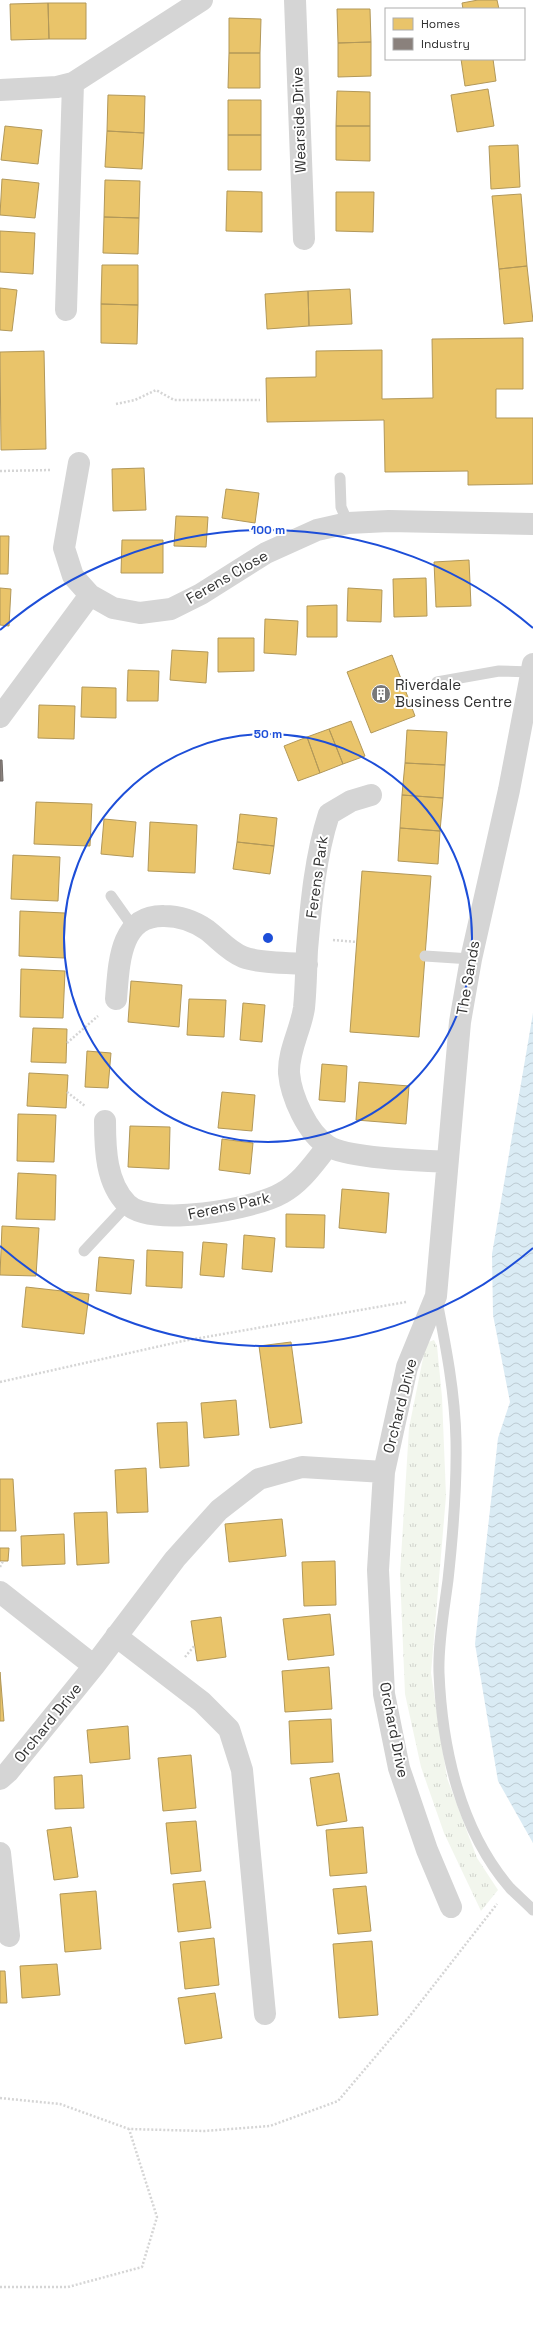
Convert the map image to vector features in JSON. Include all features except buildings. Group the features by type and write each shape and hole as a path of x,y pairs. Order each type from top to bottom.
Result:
{"street":[{"path":"0,90 57,87 73,83 202,0"},
{"name":"Wearside Drive","path":"295,0 304,239"},
{"path":"66,310 73,83"},
{"name":"Ferens Close","path":"78,463 64,548 73,576 90,595 113,608 140,614 172,609 201,594 266,553 317,530 348,523 389,521 533,524"},
{"path":"0,717 90,595"},
{"name":"The Sands","path":"436,1296 460,1022 471,959 509,790 532,668"},
{"name":"Ferens Park","path":"372,795 351,801 329,814 320,842 306,964 304,1009 296,1037 289,1072 296,1102 311,1129 328,1146 360,1155 447,1162"},
{"path":"116,999 120,962 126,939 133,927 153,916 179,916 206,930 221,944 243,957 306,964"},
{"path":"105,1121 105,1142 112,1182 127,1205"},
{"name":"Ferens Park","path":"127,1205 151,1215 192,1216 257,1202 281,1194 302,1178 328,1146"},
{"name":"Orchard Drive","path":"436,1296 407,1367 384,1472 378,1570 384,1694 399,1768 427,1850 451,1907"},
{"name":"Orchard Drive","path":"0,1779 8,1772 94,1666 175,1559 219,1510 259,1479 302,1467 384,1472"},
{"path":"0,1592 94,1666"},
{"path":"116,1636 202,1702 229,1729 242,1770 265,2014"},
{"path":"0,1853 9,1936"}],"lane":[{"path":"340,478 341,507 348,523"},
{"path":"437,682 499,671 532,668"},
{"path":"111,896 133,927"},
{"path":"425,956 471,959"},
{"path":"84,1251 127,1205"},
{"path":"436,1296 450,1365 456,1440 452,1538 439,1672 445,1732 455,1783 472,1828 491,1862 510,1888 533,1910"}],"path":[{"path":"116,404 135,400 156,390 174,400 260,400"},
{"path":"0,471 63,470 78,463"},
{"path":"67,1043 116,999"},
{"path":"0,1382 183,1342 436,1296"},
{"path":"0,1566 3,1561"},
{"path":"0,2098 60,2104 129,2129 204,2131 270,2126 338,2100 409,2017 475,1930 510,1888"},
{"path":"0,2287 68,2287 142,2267 157,2217 129,2129"}],"green space":[{"path":"434,1340 437,1346 442,1397 446,1496 431,1673 447,1778 477,1858 498,1890 481,1911 444,1833 421,1767 405,1694 400,1574 409,1428 426,1343"}],"water":[{"path":"533,1013 533,1843 498,1781 475,1644 498,1438 510,1402 493,1315 492,1254"}],"place":[{"name":"Riverdale Business Centre","path":"381,694"}]}
